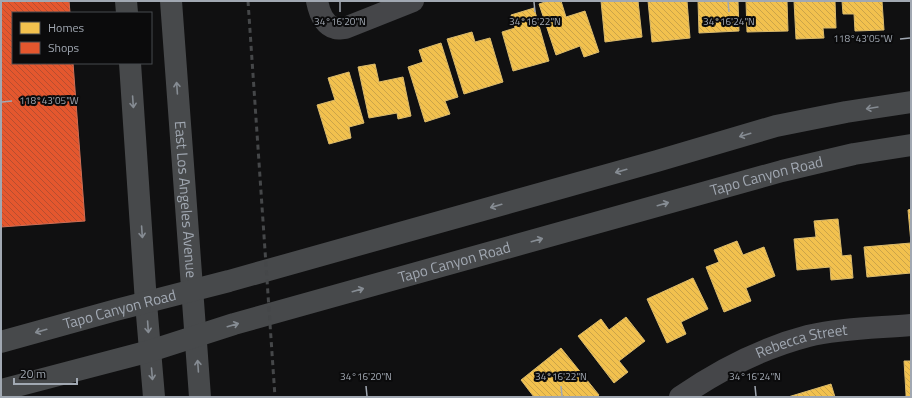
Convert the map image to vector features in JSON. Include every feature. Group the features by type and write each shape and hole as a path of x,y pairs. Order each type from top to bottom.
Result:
{"main road":[{"path":"126,1 127,12"},
{"name":"East Los Angeles Avenue","path":"171,1 200,397"},
{"path":"130,64 146,303 154,397"},
{"name":"Tapo Canyon Road","path":"1,342 116,310 192,292 776,126 846,112 911,102"},
{"name":"Tapo Canyon Road","path":"1,390 150,351 196,336 782,171 854,154 911,145"}],"street":[{"path":"317,1 319,9 326,22 335,28 346,28 413,1"},
{"name":"Rebecca Street","path":"680,397 735,364 774,346 809,336 842,330 911,325"}],"building: Homes":[{"path":"548,1 561,1 566,17 585,11 599,52 584,57 580,46 556,55 539,4"},
{"path":"601,1 638,1 642,37 605,42"},
{"path":"648,1 687,1 690,38 652,42"},
{"path":"698,1 738,1 739,31 699,33"},
{"path":"746,1 787,1 788,31 747,32"},
{"path":"794,1 835,1 836,28 823,28 824,38 796,39"},
{"path":"842,1 882,1 884,30 855,31 854,14 843,14"},
{"path":"534,8 549,61 513,71 502,32 515,28 511,15"},
{"path":"472,32 475,42 490,38 503,82 464,94 447,39"},
{"path":"441,43 458,97 445,101 450,114 425,122 408,67 423,62 419,50"},
{"path":"375,64 379,82 403,77 411,116 398,119 397,113 369,118 358,67"},
{"path":"349,72 364,123 349,127 351,138 329,144 317,105 335,100 328,78"},
{"path":"911,209 911,243 908,210"},
{"path":"838,219 842,256 851,255 853,278 831,280 830,267 797,270 794,239 816,237 814,221"},
{"path":"737,241 743,255 764,247 775,276 746,288 751,301 724,312 706,267 719,262 714,250"},
{"path":"911,243 911,273 867,277 864,247"},
{"path":"693,278 708,309 681,322 686,334 667,343 647,299"},
{"path":"626,317 645,341 619,361 628,372 614,383 578,336 601,319 609,330"},
{"path":"561,348 599,395 597,397 534,397 521,380"},
{"path":"904,361 911,361 911,397 906,397"},
{"path":"831,384 835,397 788,397"}],"building: Shops":[{"path":"1,1 69,1 70,12 12,12 12,64 73,64 85,221 1,227"}],"railway":[{"path":"248,1 275,397"}]}
